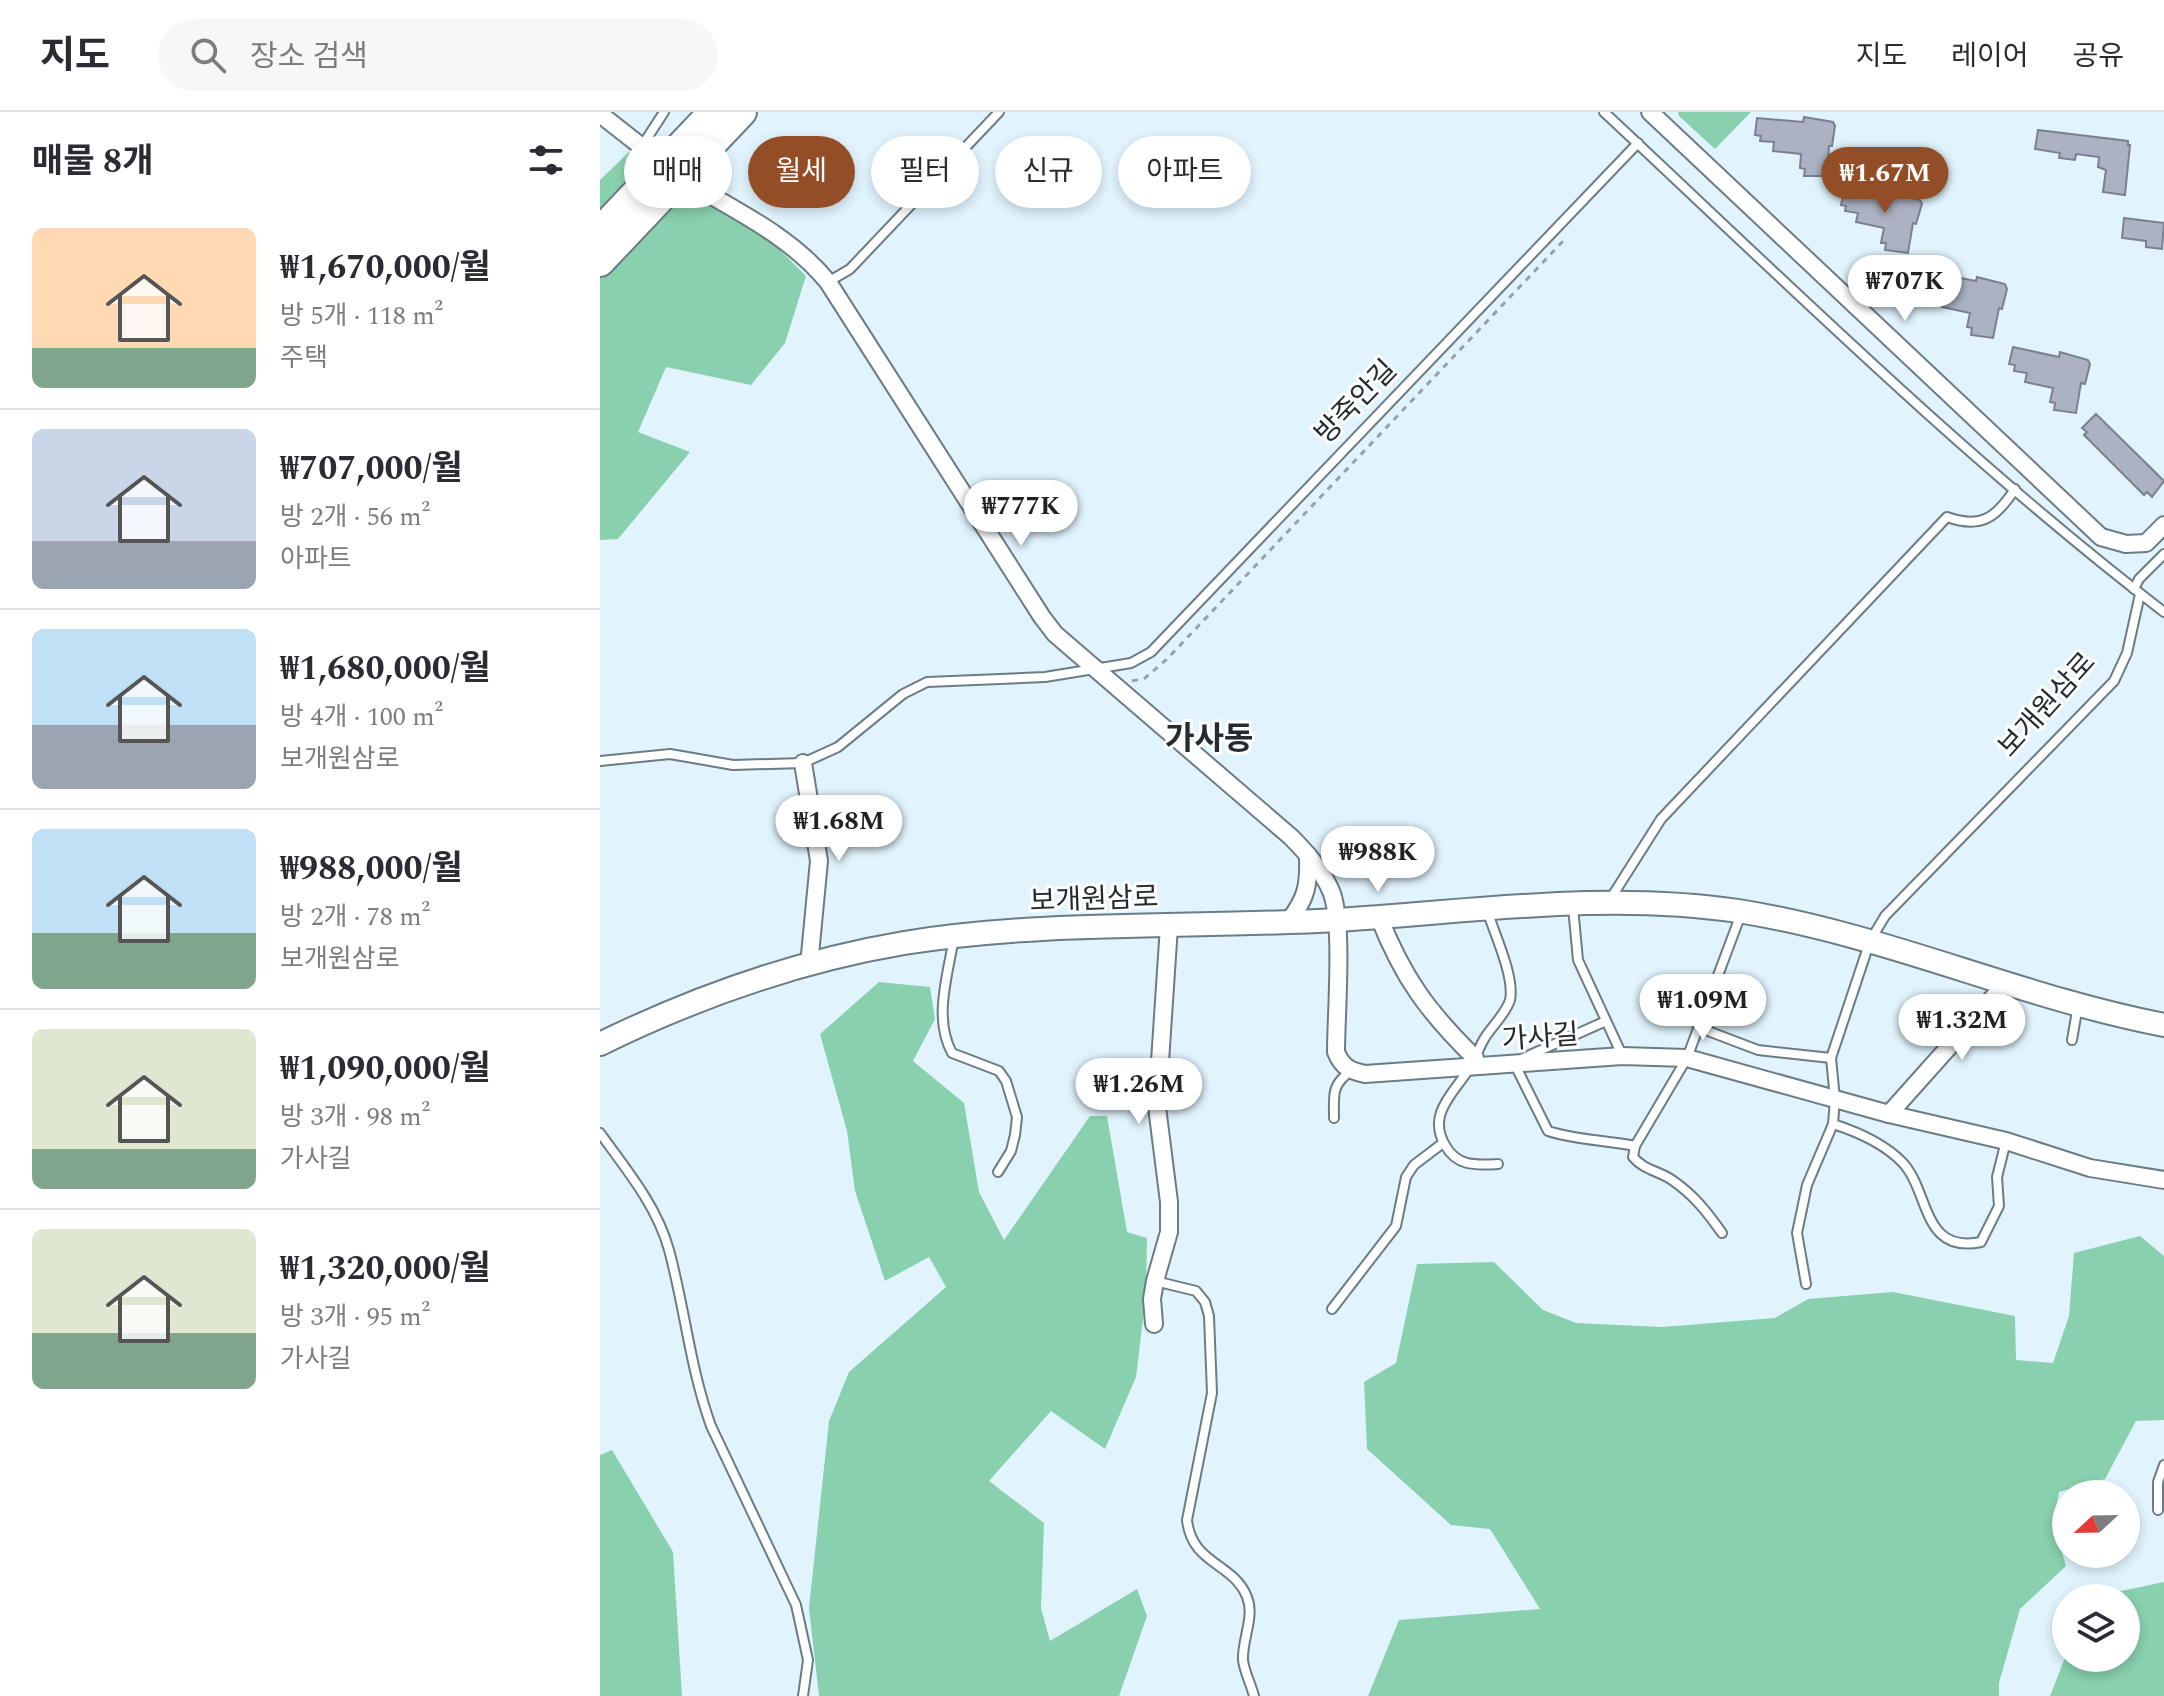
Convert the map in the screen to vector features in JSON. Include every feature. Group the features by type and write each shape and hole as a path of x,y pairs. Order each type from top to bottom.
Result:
{"highway":[{"path":"600,231 713,112"},
{"path":"600,262 742,112"}],"main road":[{"name":"보개원삼로","path":"600,1044 721,992 809,965 905,943 1071,927 1337,920 1608,902 1700,906 1797,921 2078,1005 2164,1025"}],"street":[{"path":"1650,112 2101,537 2126,544 2146,543 2164,525"},
{"path":"600,114 627,136"},
{"path":"732,208 778,235 813,264 828,282 1055,634 1308,855 1332,894 1337,920 1336,1052 1340,1063 1351,1071"},
{"path":"803,763 819,861 809,965"},
{"path":"1288,922 1301,906 1306,893 1308,855"},
{"path":"1379,917 1392,949 1423,1002 1473,1063"},
{"path":"1154,1324 1152,1299 1169,1232 1169,1202 1157,1107 1169,926"},
{"path":"1889,1114 2006,983"},
{"name":"가사길","path":"1351,1071 1365,1074 1473,1063 1512,1064 1622,1056 1687,1058 1889,1114 2006,1141 2090,1168 2164,1180"}],"lane":[{"path":"648,136 664,112"},
{"path":"828,282 850,269 999,112"},
{"path":"1604,112 1923,408 2164,612"},
{"name":"방죽안길","path":"803,763 838,747 903,694 927,682 1045,677 1131,663 1151,652 1638,143"},
{"path":"1608,902 1661,819 1947,517 1966,524 1982,522 2006,503 2015,489"},
{"path":"2137,591 2139,579 2164,554"},
{"name":"보개원삼로","path":"1870,941 1885,916 2114,681 2127,653 2137,591"},
{"path":"600,761 670,754 733,765 803,763"},
{"path":"1573,903 1578,960 1622,1056"},
{"path":"1486,909 1510,982 1511,996 1473,1063 1440,1110 1437,1126 1452,1157 1471,1165 1498,1164"},
{"path":"1722,1233 1698,1200 1669,1178 1641,1166 1633,1157 1635,1146 1687,1058 1741,912"},
{"path":"954,937 943,1010 945,1040 952,1053 999,1071 1006,1081 1017,1117 1011,1151 998,1172"},
{"path":"1806,1284 1797,1233 1800,1213 1807,1185 1833,1124 1835,1099 1831,1058 1870,941"},
{"path":"2072,1040 2078,1005"},
{"path":"1606,1021 1512,1064 1548,1131 1563,1137 1601,1139 1635,1146"},
{"path":"1700,1028 1758,1050 1831,1058"},
{"path":"1334,1118 1334,1092 1338,1080 1351,1071"},
{"path":"1833,1124 1866,1135 1901,1161 1911,1173 1932,1225 1964,1246 1981,1242 1999,1206 1997,1177 2006,1141"},
{"path":"600,1133 644,1196 669,1249 700,1397 796,1605 808,1660 803,1696"},
{"path":"1332,1309 1396,1226 1406,1177 1414,1165 1443,1143"},
{"path":"1155,1281 1196,1291 1205,1302 1209,1316 1212,1393 1187,1520 1188,1534 1197,1549 1237,1582 1248,1598 1243,1663 1254,1696"},
{"path":"2158,1510 2158,1482 2164,1465"}],"path":[{"path":"1117,686 1145,678 1167,659 1566,238"}],"green space":[{"path":"1678,112 1751,112 1715,149"},
{"path":"624,157 624,208 717,208 774,244 806,276 785,343 751,385 666,367 638,432 690,452 618,539 600,540 600,180"},
{"path":"879,982 930,987 935,1019 913,1061 964,1103 979,1192 1004,1240 1090,1116 1107,1116 1127,1232 1147,1238 1146,1294 1136,1377 1105,1449 1051,1411 989,1481 1044,1523 1041,1608 1050,1641 1137,1589 1147,1616 1119,1696 819,1696 809,1608 829,1421 849,1372 946,1287 929,1257 885,1281 855,1191 847,1131 820,1034"},
{"path":"2140,1236 2164,1256 2164,1420 2136,1421 2105,1479 2052,1480 2052,1568 2064,1568 2020,1609 1999,1683 1999,1696 1368,1696 1399,1620 1540,1609 1490,1529 1451,1525 1367,1449 1364,1382 1396,1363 1417,1264 1494,1262 1543,1310 1576,1323 1662,1327 1775,1318 1808,1299 1893,1292 2015,1316 2016,1360 2053,1363 2069,1316 2074,1253"},
{"path":"612,1450 673,1552 682,1696 600,1696 600,1455"},
{"path":"2164,1582 2164,1696 2050,1696 2059,1672 2140,1672 2140,1587"}],"building":[{"path":"1804,117 1833,122 1835,126 1832,146 1829,146 1827,176 1804,176 1805,169 1800,168 1801,154 1773,151 1774,142 1760,141 1761,136 1755,135 1757,118 1803,122"},
{"path":"2038,130 2128,141 2125,195 2103,192 2106,170 2098,167 2099,157 2076,154 2075,160 2059,158 2060,153 2035,149"},
{"path":"1845,187 1920,200 1922,204 1916,224 1913,223 1908,253 1885,250 1886,243 1881,243 1884,228 1856,222 1858,213 1845,211 1846,206 1841,205"},
{"path":"2124,218 2164,223 2162,249 2146,247 2146,241 2122,238"},
{"path":"1930,272 1976,281 1977,277 2005,284 2007,289 2002,309 1999,308 1993,338 1971,335 1972,328 1967,327 1970,313 1942,307 1944,298 1931,295 1932,290 1927,289"},
{"path":"2013,347 2059,357 2060,352 2088,360 2090,364 2085,384 2081,383 2076,413 2054,410 2055,403 2050,402 2053,388 2025,382 2027,373 2014,371 2015,365 2009,364"},
{"path":"2096,414 2164,481 2152,497 2147,492 2144,495 2084,435 2087,432 2082,428"}],"district":[{"name":"가사동","path":"1209,738"}]}
